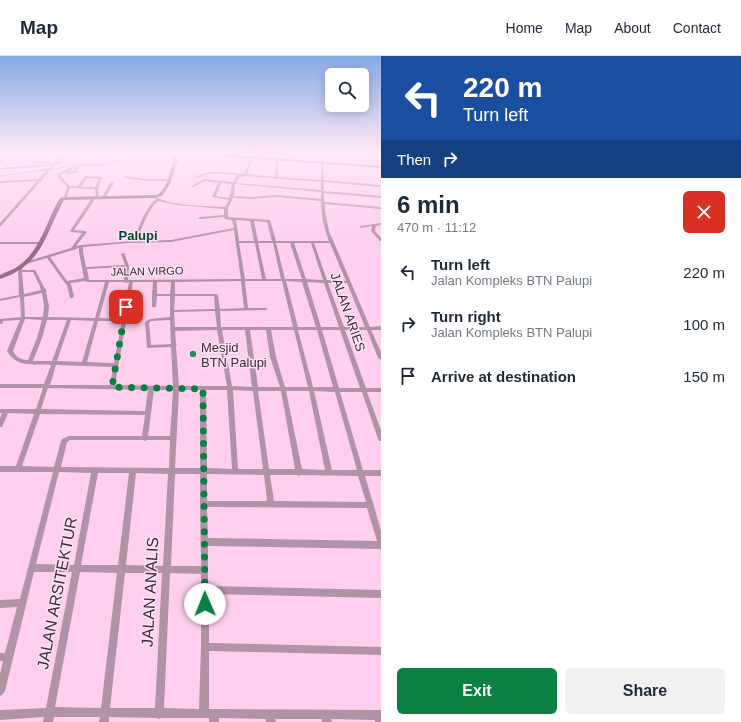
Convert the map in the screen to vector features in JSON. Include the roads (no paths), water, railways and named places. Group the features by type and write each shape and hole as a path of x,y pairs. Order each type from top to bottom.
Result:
{"main road":[{"path":"0,277 21,269 26,263 39,243 61,201 64,199 104,197 156,199 163,194 168,184"}],"street":[{"path":"0,224 36,184"},
{"path":"73,248 85,232 72,231 95,197 98,184"},
{"path":"104,197 111,184"},
{"path":"219,184 214,197 252,198 276,196 381,208"},
{"path":"226,216 226,208 231,198 234,184"},
{"path":"245,184 381,197"},
{"path":"324,184 324,221 331,242 381,358"},
{"path":"354,184 381,186"},
{"path":"68,187 96,188"},
{"path":"64,199 68,187"},
{"path":"136,242 141,226 156,199 188,205 226,208"},
{"path":"200,218 226,216 227,219 234,220 269,221 296,328 328,472"},
{"path":"234,220 234,229 238,242 246,309"},
{"path":"252,220 264,280"},
{"path":"361,227 381,224"},
{"path":"374,226 373,232 381,240"},
{"path":"26,263 82,246 177,241 234,229"},
{"path":"0,242 39,243"},
{"path":"238,242 331,242"},
{"path":"204,542 381,544 319,328 292,242"},
{"name":"JALAN ARIES","path":"312,242 381,439"},
{"path":"82,246 84,268 87,279"},
{"path":"112,387 124,320 128,282 127,266 123,254"},
{"path":"48,256 69,284 72,297"},
{"path":"103,260 106,267"},
{"path":"84,268 127,266"},
{"path":"30,363 46,319 45,292 34,271 21,269 23,318 10,353 15,359 21,362 30,363 115,365"},
{"name":"JALAN VIRGO","path":"66,282 87,279 89,282 284,280 348,282"},
{"path":"0,691 4,657 32,568 64,441 67,439 173,438 176,388 175,346 172,318 173,280"},
{"path":"154,306 155,281"},
{"path":"84,364 107,282"},
{"path":"0,300 45,292"},
{"path":"154,295 215,294 230,389 235,472"},
{"path":"172,311 266,309"},
{"path":"1,321 23,318 124,320"},
{"path":"172,318 150,320 147,322 148,343 149,347 175,346"},
{"path":"18,470 69,320"},
{"path":"247,328 270,504"},
{"path":"268,328 273,357 283,389 299,473"},
{"path":"173,329 381,328"},
{"path":"0,386 381,390"},
{"path":"145,439 150,388"},
{"path":"203,389 205,647 211,717"},
{"path":"0,425 3,411 147,413"},
{"name":"JALAN ANALIS","path":"159,714 173,438"},
{"path":"0,469 381,473"},
{"name":"JALAN ARSITEKTUR","path":"48,722 78,568 95,470"},
{"path":"105,718 133,471"},
{"path":"203,504 371,505"},
{"path":"32,568 204,570"},
{"path":"204,590 381,594"},
{"path":"0,604 22,603"},
{"path":"205,647 381,651"},
{"path":"0,715 50,712 105,718 159,714 211,717 327,719 380,718"}],"place":[{"name":"Mesjid BTN Palupi","path":"193,354"}],"district":[{"name":"Palupi","path":"138,235"}]}
